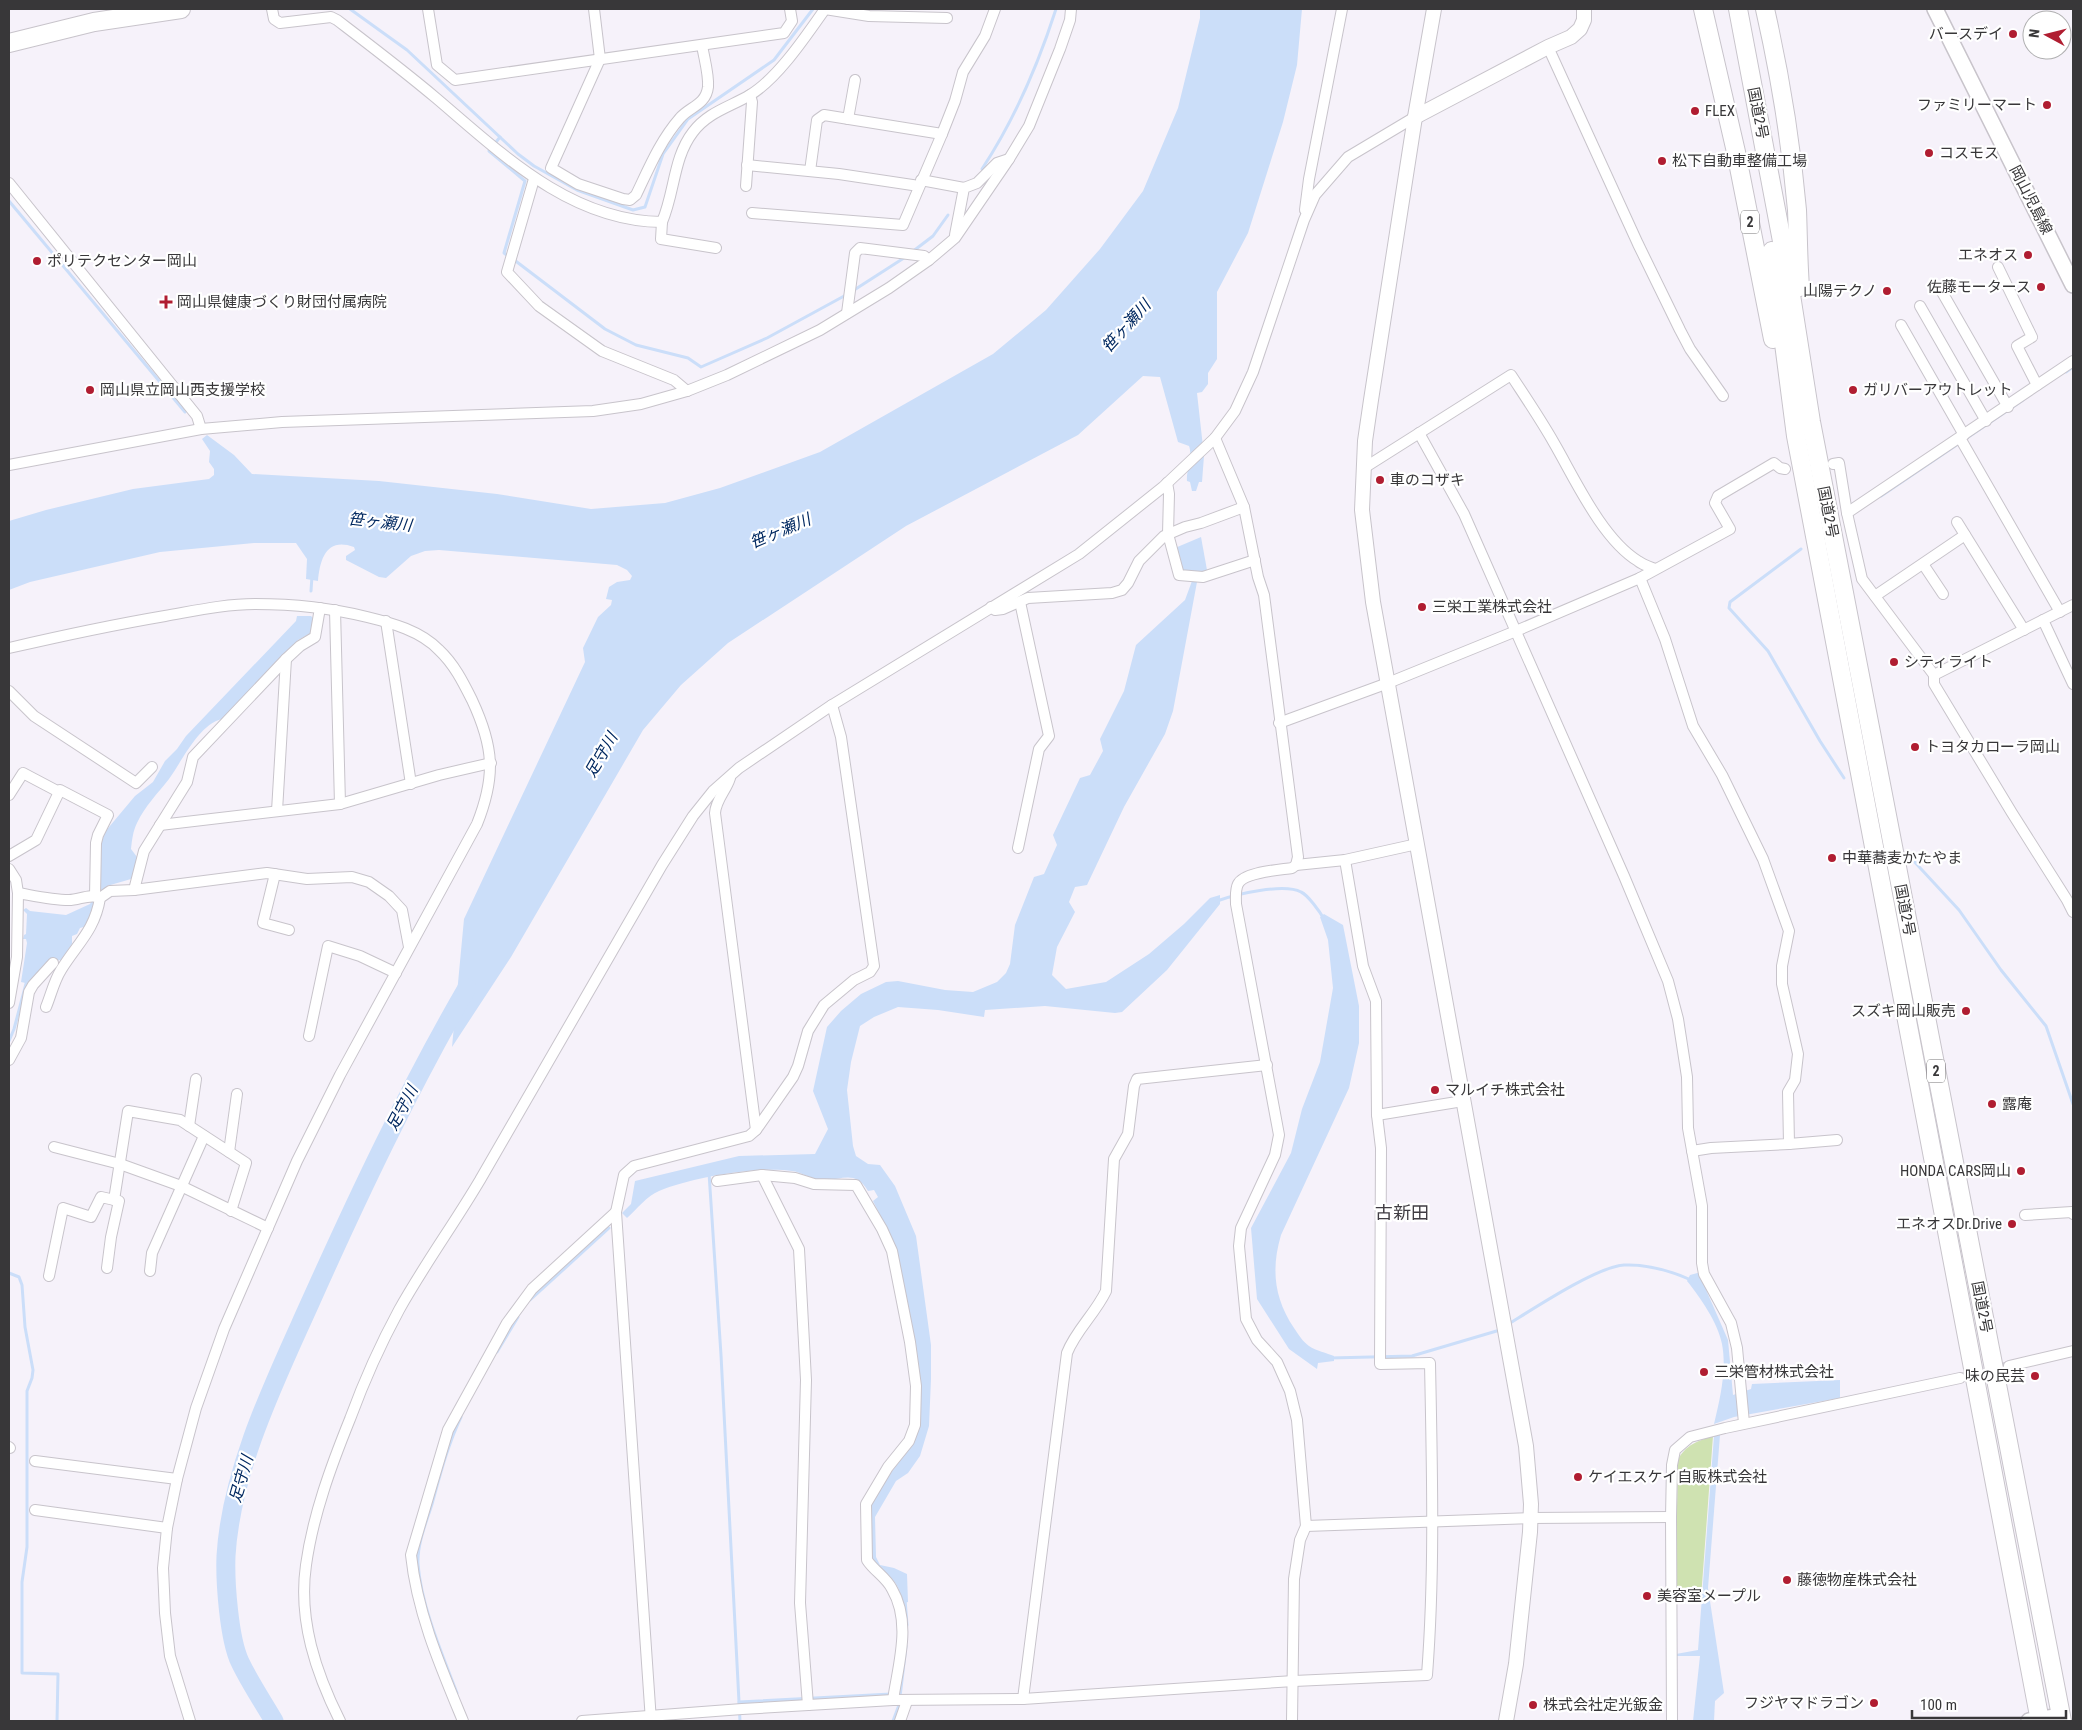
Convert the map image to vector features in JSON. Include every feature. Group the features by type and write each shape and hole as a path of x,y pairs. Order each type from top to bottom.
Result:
{"highway":[{"path":"9,43 94,22 181,9"},
{"path":"1695,9 1716,81 1724,95"},
{"name":"2","path":"1703,9 1724,95 1772,337 1796,436"},
{"name":"国道2号","path":"1727,9 1743,60 1785,257 1811,422 2066,1717"},
{"name":"国道2号","path":"1738,9 1743,60 1773,260 1796,436 2036,1721"},
{"name":"2","path":"1765,9 1783,98 1791,150 1811,422"}],"main road":[{"name":"岡山児島線","path":"1935,9 2073,285"},
{"path":"2036,1721 2066,1717"}],"street":[{"path":"272,9 274,18 280,23 331,17 337,20 407,74 534,179 588,207 625,218 662,222"},
{"path":"428,9 437,65 455,80 784,33 792,22 790,9"},
{"path":"594,9 600,59 551,168 578,184 623,199 630,200 636,195 657,150 681,116 700,103 708,88 702,45"},
{"path":"716,248 661,239 662,222 684,144 708,116 750,95 773,77 825,9 869,16 947,18"},
{"path":"752,213 903,225 942,134 963,72 985,36 995,9"},
{"path":"9,465 201,430 282,422 593,411 641,404 687,391 765,357 820,330 889,288 929,260 955,238 1009,159 1029,126 1060,49 1070,20 1071,9"},
{"path":"1304,220 1309,179 1342,9"},
{"path":"1434,9 1371,400 1362,510 1366,559 1463,1101 1506,1326 1526,1446 1531,1518 1516,1664 1506,1721"},
{"path":"340,1721 322,1684 308,1636 304,1597 305,1566 312,1531 330,1468 371,1365 400,1309 478,1182 662,865 693,816 713,791 731,775 832,705 1079,554 1116,526 1169,480 1215,438 1235,411 1253,372 1304,220 1315,195 1348,157 1415,118 1548,47 1571,37 1580,29 1584,20 1584,9"},
{"path":"1548,47 1638,244 1680,330 1690,349 1723,396"},
{"path":"848,119 855,80"},
{"path":"746,186 752,102 750,95"},
{"path":"810,171 817,120 824,115 942,134"},
{"path":"747,165 964,188 977,183 997,163 1009,159"},
{"path":"534,179 507,272 539,306 602,351 674,380 687,391"},
{"path":"9,183 197,416 201,430"},
{"path":"955,238 964,188"},
{"path":"847,314 855,253 860,248 924,256 929,260"},
{"path":"1998,267 2032,337 2017,346 2037,386"},
{"path":"1942,292 2008,407"},
{"path":"1920,306 1986,421"},
{"path":"1901,325 2060,612"},
{"path":"1847,513 1963,439 2073,361"},
{"path":"1364,468 1511,375 1553,441 1587,501 1607,530 1621,547 1638,561 1655,569"},
{"path":"1420,433 1464,514 1624,876 1668,981 1678,1019 1687,1077 1688,1128 1702,1206 1702,1263 1704,1274 1731,1324 1737,1348 1744,1423"},
{"path":"1215,438 1244,507 1264,595 1279,723 1298,857 1296,865"},
{"path":"1279,723 1388,683 1516,632 1640,578 1730,529 1715,504 1718,496 1774,463 1780,468 1785,469"},
{"path":"1833,464 1838,464 1862,579 1934,674 1934,684 2012,813 2068,900 2073,912"},
{"path":"1169,480 1168,534 1179,575 1194,577 1255,560"},
{"path":"991,607 995,610 1003,609 1028,598 1112,593 1122,590 1147,551 1168,534 1244,507"},
{"path":"1957,522 2024,630"},
{"path":"1875,596 1965,535"},
{"path":"1923,564 1943,594"},
{"path":"1640,578 1665,639 1693,726 1722,775 1762,859 1789,931 1782,966 1782,984 1798,1054 1795,1080 1788,1092 1789,1144"},
{"path":"1018,848 1039,750 1049,736 1020,602"},
{"path":"9,648 88,630 194,611 253,604 335,610 386,621 426,640 439,649 463,682 474,704 488,744 491,763 487,799 477,824 340,1075 297,1162 224,1329 196,1408 176,1479 167,1528 163,1568 165,1613 170,1656 190,1721"},
{"path":"1934,674 2073,605"},
{"path":"134,890 144,851 186,782 193,757 300,646 315,637 320,608"},
{"path":"335,610 340,804"},
{"path":"2043,620 2069,664 2073,684"},
{"path":"386,621 410,784"},
{"path":"277,811 286,660"},
{"path":"9,691 34,716 136,783 152,767"},
{"path":"651,1719 616,1212 624,1176 634,1166 748,1136 756,1130 798,1066 808,1031 824,1005 854,980 870,972 874,966 841,737 832,705"},
{"path":"160,825 340,804 491,763"},
{"path":"9,795 23,774 59,792 60,790 108,815 96,843 97,914 92,925 59,972 46,1007"},
{"path":"731,775 728,785 716,804 715,813 756,1130"},
{"path":"9,856 36,840 59,792"},
{"path":"1292,1721 1294,1579 1300,1540 1306,1526 1297,1420 1290,1391 1278,1362 1257,1340 1246,1319 1239,1246 1241,1228 1275,1155 1279,1135 1236,904 1236,890 1239,882 1246,876 1292,868 1296,865 1345,860 1417,844"},
{"path":"582,1721 651,1719 808,1701 897,1698 1023,1699 1294,1681 1427,1675 1432,1613 1433,1521 1430,1363 1380,1364 1381,1148 1377,1115 1376,1001 1363,966 1345,860"},
{"path":"9,869 16,880 18,893 17,957 9,1004"},
{"path":"18,893 71,900 98,897 110,891 134,890 267,873 307,879 352,877 369,882 389,896 402,910 409,947"},
{"path":"275,874 264,923 289,930"},
{"path":"309,1036 328,946 360,956 396,974"},
{"path":"9,1060 20,1038 29,992 33,985 53,964"},
{"path":"1023,1699 1067,1353 1074,1336 1099,1306 1106,1291 1114,1159 1128,1134 1134,1086 1137,1079 1267,1065"},
{"path":"189,1126 196,1079"},
{"path":"229,1152 237,1094"},
{"path":"1377,1115 1463,1101"},
{"path":"114,1200 128,1111 180,1120 246,1163 231,1211"},
{"path":"150,1271 152,1253 204,1136"},
{"path":"1692,1151 1711,1148 1836,1140"},
{"path":"54,1146 120,1164 181,1186 268,1228"},
{"path":"716,1181 762,1174 795,1178 814,1184 856,1184 882,1229 895,1261 913,1357 916,1386 915,1425 909,1441 888,1467 867,1499 865,1528 867,1560 893,1590 900,1613 902,1649 897,1698 900,1721"},
{"path":"762,1174 799,1249 806,1380 800,1603 808,1701"},
{"path":"49,1276 63,1208 92,1218 100,1197 119,1201 110,1237 108,1268"},
{"path":"463,1721 436,1656 413,1574 412,1555 445,1439 456,1414 519,1303 616,1212"},
{"path":"2025,1215 2072,1212 2073,1214"},
{"path":"2009,1366 2073,1351"},
{"path":"1672,1721 1670,1517 1672,1464 1675,1450 1690,1437 1744,1423 1960,1378"},
{"path":"35,1461 176,1479"},
{"path":"35,1510 167,1528"},
{"path":"1306,1526 1531,1518 1670,1517"}],"green space":[{"path":"1713,1436 1701,1598 1675,1598 1678,1460 1688,1447"}],"water":[{"name":"笹ヶ瀬川","path":"1200,9 1302,9 1297,65 1283,122 1248,233 1217,292 1217,359 1208,373 1208,384 1202,392 1197,393 1204,456 1202,482 1199,482 1196,491 1192,491 1190,482 1187,481 1189,446 1178,442 1160,377 1143,376 1078,435 906,526 728,643 681,685 643,730 511,957 452,1047 464,919 585,662 583,648 598,617 611,605 612,600 606,599 609,587 617,582 630,580 632,576 627,570 617,565 439,550 425,551 411,556 386,578 379,577 346,560 346,556 355,550 354,547 337,545 331,547 323,557 318,581 306,579 307,559 296,543 254,543 160,552 30,582 9,590 9,521 133,489 209,479 214,475 214,469 209,462 210,451 202,439 207,435 234,455 252,474 379,481 497,494 591,509 665,503 720,488 820,452 993,354 1046,310 1100,249 1143,191 1178,108 1200,18"},
{"path":"1201,537 1207,570 1197,573 1182,572 1175,548"},
{"path":"1192,581 1197,582 1173,711 1165,734 1124,807 1087,885 1075,887 1069,902 1075,912 1057,947 1052,975 1066,989 1106,982 1149,954 1184,924 1210,898 1220,895 1220,904 1167,970 1122,1012 1115,1013 1045,1006 985,1010 984,1017 938,1010 898,1007 874,1017 860,1026 851,1062 847,1090 853,1146 856,1156 868,1164 880,1165 895,1186 916,1236 931,1345 929,1426 920,1456 908,1473 896,1481 875,1517 876,1557 880,1565 894,1568 907,1574 908,1602 903,1603 901,1594 892,1579 871,1563 869,1501 910,1448 921,1420 919,1392 899,1264 894,1243 873,1201 878,1197 874,1190 868,1191 863,1184 852,1178 825,1180 795,1172 778,1170 743,1171 706,1177 673,1186 650,1196 627,1218 622,1213 631,1204 635,1181 739,1156 815,1154 828,1129 813,1091 827,1027 841,1011 861,994 886,982 898,981 945,990 973,992 997,982 1006,973 1010,964 1015,925 1034,877 1044,874 1057,845 1053,835 1080,778 1090,775 1103,751 1100,739 1124,691 1136,645 1185,600"},
{"path":"297,616 311,616 315,620 313,634 298,640 222,719 214,722 199,735 144,811 136,826 131,849 137,857 135,875 131,879 107,886 102,892 87,926 80,928 77,934 72,936 72,944 61,960 51,961 30,984 21,982 27,943 26,939 23,939 26,934 27,914 23,910 26,908 30,911 66,915 90,904 100,888 100,843 104,833 135,796 153,782 165,761 186,736 296,621"},
{"path":"1324,914 1343,925 1359,1006 1359,1043 1349,1088 1281,1235 1275,1271 1278,1294 1282,1306 1297,1333 1309,1346 1334,1356 1334,1361 1318,1363 1317,1369 1289,1349 1257,1299 1251,1228 1291,1153 1302,1109 1320,1062 1333,988 1328,940 1320,917"},
{"path":"1701,1272 1707,1292 1728,1340 1733,1395 1751,1389 1752,1384 1840,1380 1840,1398 1734,1417 1714,1424 1724,1364 1722,1344 1713,1319 1687,1281 1690,1275"},
{"path":"1720,1435 1708,1588 1724,1693 1715,1701 1714,1721 1693,1721 1700,1656 1676,1656 1676,1654 1698,1650 1714,1436"}],"waterway":[{"path":"350,9 407,50 518,154 534,166 577,190 633,210 645,207 663,154 688,119 774,60 813,9"},
{"path":"982,169 1005,131 1025,91 1056,9"},
{"path":"500,137 489,151 525,181 504,253 508,256"},
{"path":"9,201 185,412"},
{"path":"912,252 933,236 948,215"},
{"path":"851,292 907,256"},
{"path":"513,259 605,329 636,345 688,358 701,367 767,338 846,295"},
{"path":"2066,372 2073,367"},
{"path":"1881,496 2023,400"},
{"path":"1801,549 1730,602 1729,608 1768,651 1820,741 1844,778"},
{"path":"311,591 312,576"},
{"path":"1910,857 1959,910 2001,970 2046,1026 2073,1104"},
{"path":"1217,901 1236,895 1272,889 1293,890 1307,896 1324,919"},
{"path":"9,1041 27,980"},
{"name":"足守川","path":"274,1721 240,1662 230,1625 226,1556 236,1491 269,1395 328,1263 404,1104 467,988"},
{"path":"709,1173 721,1355 740,1721"},
{"path":"530,1300 609,1228"},
{"path":"1507,1325 1565,1290 1612,1267 1624,1265 1650,1267 1691,1280"},
{"path":"9,1273 19,1277 22,1285 25,1327 33,1370 27,1391 27,1547 22,1582 22,1673 58,1674 57,1721"},
{"path":"497,1352 518,1317"},
{"path":"1330,1358 1412,1356 1500,1330"},
{"path":"457,1693 423,1596 418,1556 422,1534 452,1438 461,1417"},
{"path":"905,1599 907,1625"},
{"path":"893,1721 899,1705 906,1646"},
{"path":"739,1702 891,1694"}],"tunnel":[{"path":"1960,1378 2009,1366"}],"place":[{"name":"バースデイ","path":"2013,34"},
{"name":"ファミリーマート","path":"2047,105"},
{"name":"FLEX","path":"1695,111"},
{"name":"コスモス","path":"1929,153"},
{"name":"松下自動車整備工場","path":"1662,161"},
{"name":"エネオス","path":"2028,255"},
{"name":"ポリテクセンター岡山","path":"37,261"},
{"name":"佐藤モータース","path":"2041,287"},
{"name":"山陽テクノ","path":"1887,291"},
{"name":"岡山県健康づくり財団付属病院","path":"166,302"},
{"name":"岡山県立岡山西支援学校","path":"90,390"},
{"name":"ガリバーアウトレット","path":"1853,390"},
{"name":"車のコザキ","path":"1380,480"},
{"name":"三栄工業株式会社","path":"1422,607"},
{"name":"シティライト","path":"1894,662"},
{"name":"トヨタカローラ岡山","path":"1915,747"},
{"name":"中華蕎麦かたやま","path":"1832,858"},
{"name":"スズキ岡山販売","path":"1966,1011"},
{"name":"マルイチ株式会社","path":"1435,1090"},
{"name":"露庵","path":"1992,1104"},
{"name":"HONDA CARS岡山","path":"2021,1171"},
{"name":"エネオスDr.Drive","path":"2012,1224"},
{"name":"三栄管材株式会社","path":"1704,1372"},
{"name":"味の民芸","path":"2035,1376"},
{"name":"ケイエスケイ自販株式会社","path":"1578,1477"},
{"name":"藤徳物産株式会社","path":"1787,1580"},
{"name":"美容室メープル","path":"1647,1596"},
{"name":"フジヤマドラゴン","path":"1874,1703"},
{"name":"株式会社定光鈑金","path":"1533,1705"}],"district":[{"name":"古新田","path":"1402,1212"}]}
